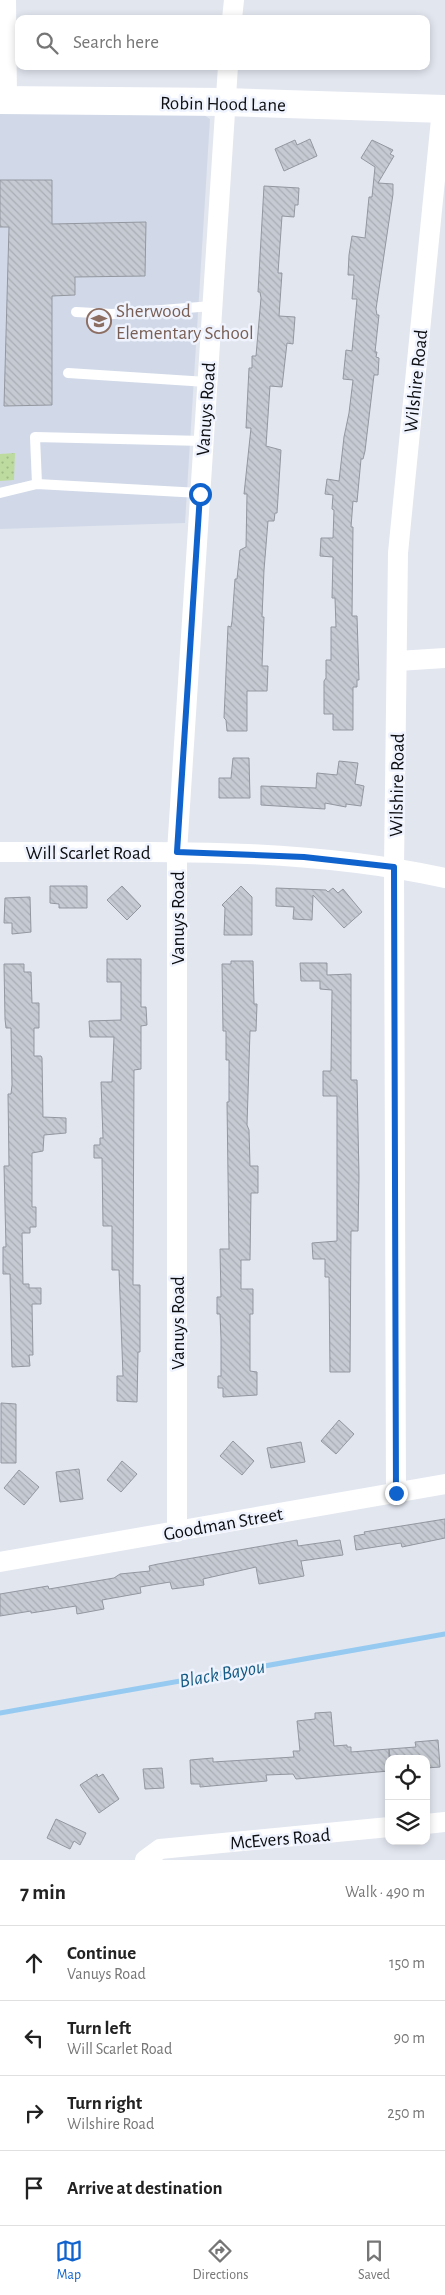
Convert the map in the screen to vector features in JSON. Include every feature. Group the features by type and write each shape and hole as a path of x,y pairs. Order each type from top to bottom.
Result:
{"street":[{"path":"3,100 6,0"},
{"path":"232,15 234,0"},
{"name":"Vanuys Road","path":"177,1532 177,852 228,70"},
{"name":"Robin Hood Lane","path":"3,100 225,102 444,109"},
{"name":"Wilshire Road","path":"396,1493 394,867 398,553 444,109"},
{"path":"398,661 445,658"},
{"name":"Will Scarlet Road","path":"0,852 177,852 304,857 394,867 445,878"},
{"name":"Goodman Street","path":"0,1562 445,1484"},
{"path":"430,1824 445,1822"},
{"name":"McEvers Road","path":"144,1860 160,1849 385,1828"}],"lane":[{"path":"76,312 112,314 212,306"},
{"path":"68,373 207,382"},
{"path":"36,484 35,436 204,442"},
{"path":"0,493 36,484 200,494"}],"shaded area":[{"name":"Sherwood Elementary School","path":"0,111 201,113 210,119 185,523 0,529"}],"green space":[{"path":"15,453 14,480 0,481 0,454"}],"building":[{"path":"310,139 317,156 284,171 275,149 295,140 297,145"},
{"path":"372,140 393,150 390,154 394,156 378,183 393,184 393,194 376,309 377,315 379,315 375,352 377,352 376,357 379,358 378,375 374,375 365,451 363,459 361,459 357,502 353,501 351,527 353,527 352,616 357,616 359,680 357,680 357,687 353,687 353,730 333,730 333,714 324,714 324,681 326,678 326,660 331,660 331,627 336,627 335,598 332,598 333,557 320,556 321,538 333,538 333,495 325,494 327,479 339,481 349,413 353,380 343,379 346,350 352,351 357,299 352,299 354,275 348,275 349,255 352,236 365,238 369,197 372,197 375,167 361,158"},
{"path":"0,180 52,180 52,224 146,222 145,276 75,277 75,295 52,296 52,405 4,406 9,227 0,227"},
{"path":"264,186 299,188 298,205 295,205 294,217 282,216 278,273 282,273 279,316 295,317 293,344 287,343 282,387 270,386 266,446 281,450 277,513 275,513 274,521 268,521 264,570 262,666 268,666 267,691 247,691 247,731 227,731 224,718 228,626 231,627 232,621 235,579 237,579 240,550 246,547 247,494 244,494 251,428 246,428 249,368 252,368 252,356 256,356 261,298 260,292 258,292"},
{"path":"233,758 249,758 250,798 219,798 219,778 231,778"},
{"path":"339,761 358,763 355,784 364,786 361,806 346,804 346,807 325,803 325,809 261,805 261,786 316,788 317,773 337,775"},
{"path":"50,886 87,886 87,908 59,908 59,904 50,903"},
{"path":"122,886 141,906 127,920 107,900"},
{"path":"241,886 252,897 252,935 224,935 225,908 222,905"},
{"path":"276,888 326,890 328,892 333,888 338,893 343,889 362,912 344,928 313,895 312,920 293,919 294,907 276,906"},
{"path":"30,897 31,932 12,934 12,923 4,923 5,898"},
{"path":"107,959 141,959 141,1007 146,1007 147,1025 141,1026 141,1069 134,1070 133,1285 140,1285 140,1352 138,1352 137,1402 117,1401 117,1376 123,1376 119,1270 112,1270 112,1226 103,1226 102,1158 94,1158 94,1145 100,1145 100,1138 103,1138 101,1082 112,1082 114,1037 90,1037 89,1021 121,1020 121,982 107,982"},
{"path":"231,961 253,961 254,1004 257,1004 256,1031 250,1031 247,1125 249,1130 250,1166 258,1166 258,1193 251,1193 250,1260 241,1260 241,1289 253,1289 253,1314 250,1314 250,1371 257,1372 257,1395 223,1397 223,1388 218,1388 218,1376 221,1376 221,1339 220,1314 217,1314 217,1297 221,1297 220,1249 229,1249 227,1102 229,1102 229,1060 226,1060 226,1031 223,1031 222,964 231,964"},
{"path":"300,963 327,963 327,975 351,974 351,1080 357,1080 359,1177 358,1231 351,1231 350,1372 330,1372 329,1277 325,1277 325,1259 313,1259 312,1243 337,1241 337,1096 323,1096 323,1071 331,1071 332,990 320,989 320,981 301,981"},
{"path":"4,964 24,964 24,972 31,972 32,1003 39,1003 39,1028 34,1028 34,1056 41,1056 42,1058 43,1117 66,1118 66,1133 44,1135 43,1151 32,1153 32,1207 36,1207 36,1227 30,1227 30,1233 22,1233 23,1284 29,1284 29,1288 41,1288 41,1304 32,1304 33,1355 29,1355 30,1366 12,1367 10,1274 3,1274 3,1247 6,1247 4,1166 9,1166 8,1094 11,1094 12,1085 11,1028 6,1028 5,1019"},
{"path":"1,1403 16,1404 16,1463 1,1463"},
{"path":"339,1420 354,1434 336,1454 321,1441"},
{"path":"233,1441 254,1461 242,1475 220,1456"},
{"path":"301,1442 305,1462 271,1468 267,1448"},
{"path":"122,1461 137,1474 121,1492 107,1480"},
{"path":"79,1469 83,1499 60,1502 56,1472"},
{"path":"19,1470 39,1487 24,1505 4,1488"},
{"path":"445,1519 445,1538 402,1547 401,1543 356,1550 354,1536 365,1534 364,1532"},
{"path":"297,1540 298,1546 340,1540 343,1555 301,1561 304,1576 259,1584 256,1567 203,1579 204,1585 172,1589 170,1582 140,1587 141,1593 102,1600 104,1609 77,1614 76,1606 0,1616 0,1594 48,1586 49,1589 114,1578 120,1574 150,1571 149,1566 158,1564"},
{"path":"331,1712 334,1746 347,1745 347,1747 351,1747 351,1752 389,1749 389,1755 385,1755 385,1771 296,1779 293,1774 266,1775 267,1781 200,1787 200,1784 191,1784 190,1760 213,1758 213,1762 294,1757 293,1751 300,1751 297,1721 315,1719 315,1713"},
{"path":"438,1740 440,1767 430,1768 430,1755 390,1755 389,1749 416,1747 415,1742"},
{"path":"162,1768 164,1788 145,1789 143,1769"},
{"path":"97,1774 98,1777 103,1774 119,1799 99,1813 80,1785"},
{"path":"56,1819 86,1833 80,1845 74,1841 70,1849 47,1838"}],"waterway":[{"name":"Black Bayou","path":"0,1713 445,1634"}],"place":[{"name":"Sherwood Elementary School","path":"99,321"}],"route":[{"path":"200,494 177,852 304,857 394,867 396,1493"}]}
